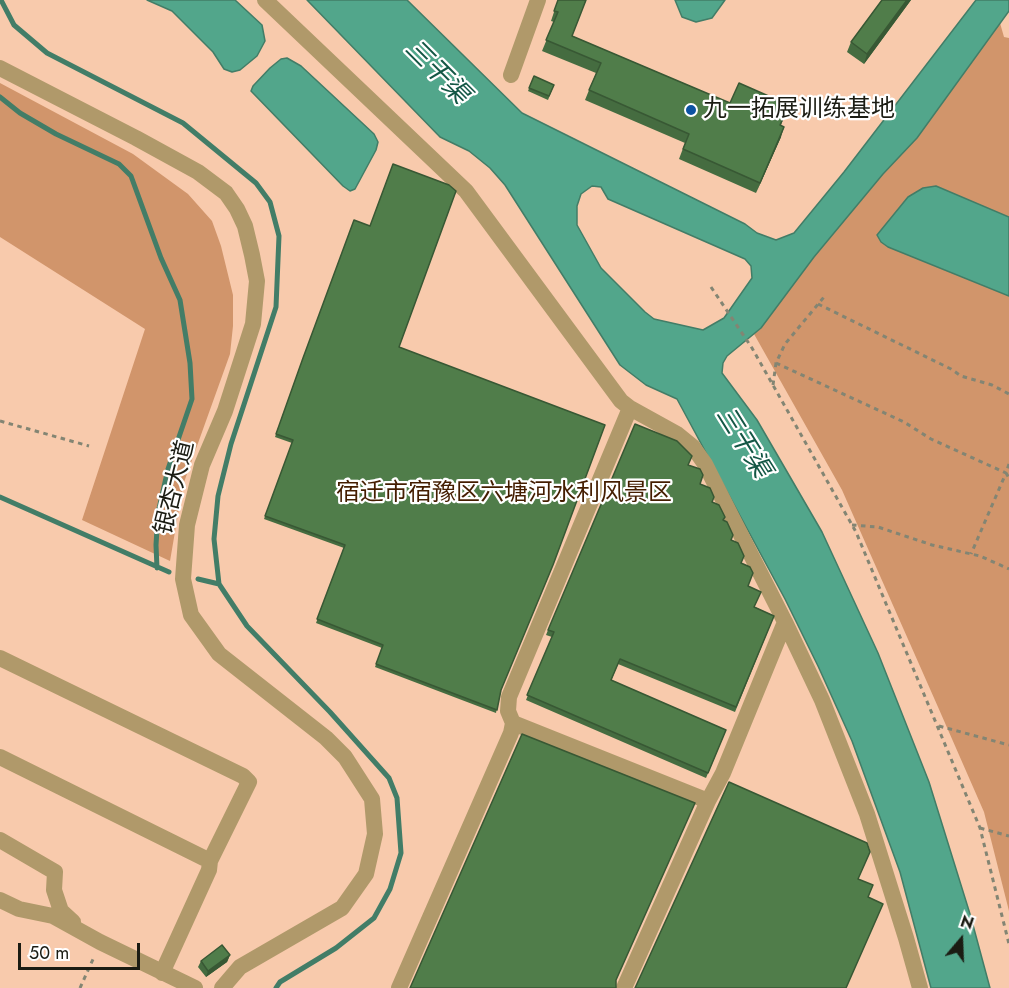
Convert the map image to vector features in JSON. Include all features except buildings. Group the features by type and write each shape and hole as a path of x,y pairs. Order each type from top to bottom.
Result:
{"street":[{"path":"265,0 466,191 621,401 677,434 693,447 705,464 822,700 867,814 920,988"},
{"path":"511,75 538,0"},
{"name":"银杏大道","path":"0,68 198,172 226,193 237,209 245,226 252,255 257,281 253,324 225,411 202,465 187,525 183,579 191,615 219,654 326,738 345,758 372,800 375,834 366,873 342,908 240,967 222,988"},
{"path":"399,988 511,733 513,723 508,711 509,697 630,408"},
{"path":"624,988 708,801 723,773 785,622"},
{"path":"0,658 243,776 249,782 210,861 209,870 162,973"},
{"path":"513,723 708,801"},
{"path":"0,757 210,861"},
{"path":"0,840 55,872 54,890 61,911 93,938"},
{"path":"0,900 19,909 54,916 93,938 195,988"}],"path":[{"path":"711,287 752,348 852,525 939,726 980,828 1009,944"},
{"path":"773,387 776,363 785,344 824,297"},
{"path":"818,304 961,376 992,385 1009,394"},
{"path":"776,363 904,422 931,439 1006,473 1009,478"},
{"path":"0,421 89,446"},
{"path":"971,554 1009,464"},
{"path":"852,525 878,527 932,545 971,554 1009,569"},
{"path":"939,726 1009,745"},
{"path":"980,828 1009,836"},
{"path":"80,988 93,938"}],"green space":[{"name":"宿迁市宿豫区六塘河水利风景区","path":"0,0 1009,0 1009,988 0,988"}],"shaded area":[{"path":"1000,23 1004,37 1009,38 1009,911 984,812 938,707 842,490 754,334 883,174 917,138"},
{"path":"0,83 133,154 188,194 212,221 221,246 233,295 230,354 183,485 170,561 82,520 145,329 0,237"}],"water":[{"path":"147,0 235,0 262,25 265,41 257,56 240,70 232,72 224,69 213,52 172,11"},
{"name":"三干渠","path":"307,0 407,0 522,113 745,224 757,233 776,240 794,233 844,172 976,0 1009,0 1009,11 917,138 883,174 814,257 761,328 727,356 723,363 722,373 757,420 822,532 878,653 929,782 970,914 990,988 931,988 900,872 852,741 785,599 677,399 646,385 620,365 505,185 490,168 469,151 440,137","holes":["592,186 601,187 608,199 745,259 751,266 752,278 724,318 703,330 654,319 601,268 577,225 577,206 581,194"]},
{"path":"675,0 725,0 712,18 696,22 682,17"},
{"path":"287,58 301,66 374,134 378,142 376,150 355,189 350,191 343,186 251,91 270,68 281,59"},
{"path":"936,186 1009,217 1009,296 888,247 881,242 877,235 908,197 923,188"}],"waterway":[{"path":"1,0 14,25 47,53 183,123 256,183 270,202 279,236 276,307 231,444 218,496 214,539 219,584 247,626 330,712 389,778 397,798 401,853 390,889 374,918 336,948 280,982 276,988"},
{"path":"0,97 20,113 56,134 119,164 131,176 161,258 180,300 190,363 192,399 168,469 158,513 157,568"},
{"path":"0,497 169,572"},
{"path":"198,579 219,584"}],"place":[{"name":"九一拓展训练基地","path":"691,110"}]}
